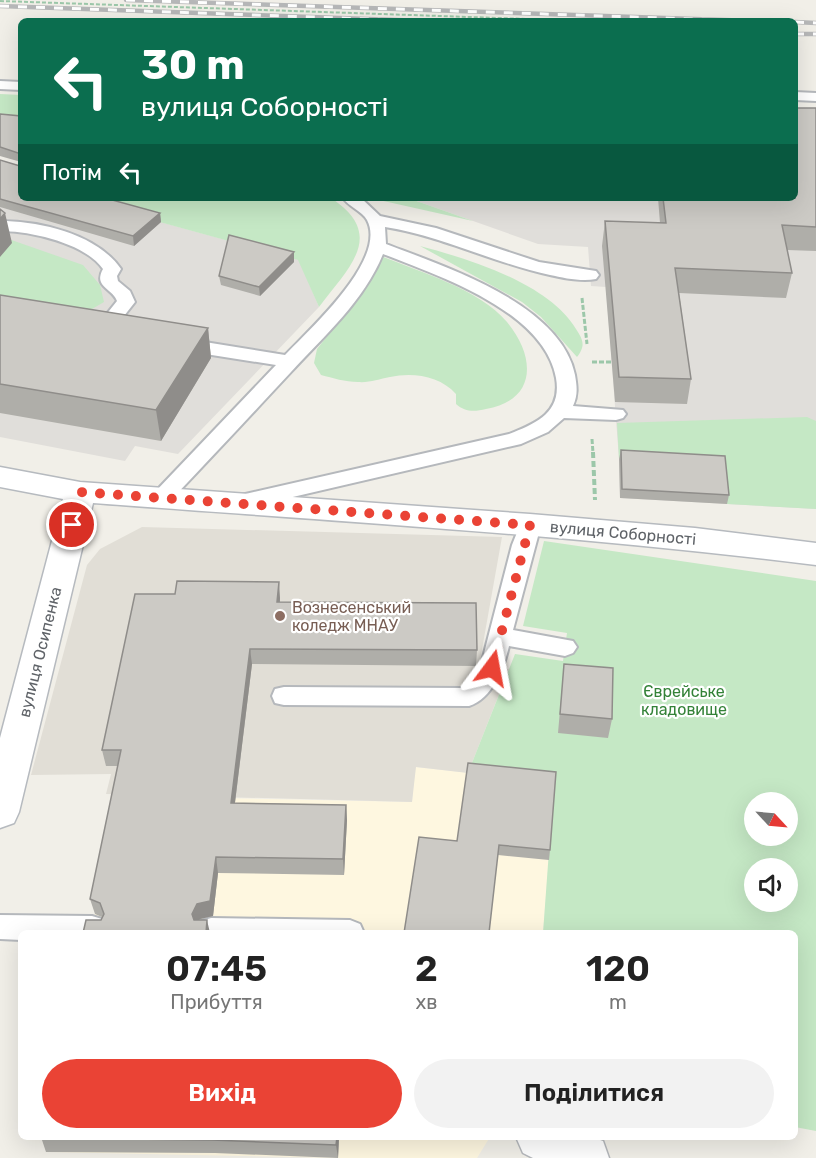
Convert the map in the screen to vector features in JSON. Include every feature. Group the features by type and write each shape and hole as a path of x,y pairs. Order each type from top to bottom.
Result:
{"street":[{"name":"вулиця Соборності","path":"0,477 80,492 241,502 530,525 694,539 816,554"},
{"name":"вулиця Осипенка","path":"0,812 80,492"},
{"path":"547,1140 586,1158"}],"lane":[{"path":"0,85 18,86"},
{"path":"798,96 816,97"},
{"path":"162,497 291,362 351,294 371,262 379,233 375,220 354,201"},
{"path":"375,220 440,233 548,271 590,275"},
{"path":"0,226 20,226 67,240 91,250 110,262 112,268 108,276 109,283 124,295 126,302 102,331"},
{"path":"241,502 514,439 534,432 550,421 568,395 569,381 565,366 549,341 521,313 502,300 460,280 377,246"},
{"path":"80,327 126,335"},
{"path":"161,341 291,362"},
{"path":"558,412 616,414"},
{"path":"284,696 469,697 492,668 530,525"},
{"path":"500,636 566,647"},
{"path":"0,927 92,928"}],"path":[{"path":"0,1 499,18"},
{"path":"583,302 587,352"},
{"path":"588,362 612,362"},
{"path":"592,431 596,507"}],"shaded area":[{"path":"816,114 816,509 620,498 606,287 591,286 588,247 538,244 416,201 798,201 798,186"},
{"path":"0,178 18,195 18,201 84,201 299,260 319,307 178,454 135,446 125,461 0,437"},
{"name":"Вознесенський коледж МНАУ","path":"142,527 502,537 479,666 509,669 468,773 416,767 412,802 106,794 111,774 31,775 87,565 100,549"},
{"path":"415,767 555,782 543,930 92,930 118,796 412,802"},
{"path":"48,1140 488,1140 477,1158 342,1158 46,1152"}],"green space":[{"path":"0,94 18,95 18,124 0,123"},
{"path":"100,201 335,201 348,212 357,225 360,238 351,265 319,307 298,260 94,204"},
{"path":"383,201 416,201 473,221"},
{"path":"0,236 83,265 100,285 104,302 92,309 0,305"},
{"path":"420,246 506,275 547,298 576,329 582,343 580,353 577,357 541,317 522,302"},
{"path":"381,256 465,291 495,310 507,322 517,335 527,363 523,387 515,397 503,404 470,411 456,404 456,394 450,388 426,377 408,375 362,382 344,381 321,375 314,363 317,349 353,303"},
{"path":"807,417 816,421 816,509 727,504 722,465 619,459 617,423"},
{"name":"Єврейське кладовище","path":"544,541 816,581 816,1131 798,1128 798,930 543,930 554,782 468,773 515,654 563,661 567,633 523,626"}],"building":[{"path":"798,108 816,108 816,227 782,225 792,273 675,268 691,379 619,377 605,221 666,223 663,201 798,201"},
{"path":"0,114 18,116 18,153 0,147"},
{"path":"0,160 18,165 18,201 116,201 160,213 133,236 0,199"},
{"path":"0,209 5,213 0,219"},
{"path":"229,235 294,252 259,287 219,276"},
{"path":"0,295 208,328 156,410 0,384"},
{"path":"621,450 725,456 729,495 622,489"},
{"path":"177,581 279,582 277,602 476,603 477,650 250,649 231,803 346,805 343,859 216,857 210,901 197,904 192,914 194,920 207,920 206,930 84,930 86,920 101,920 104,914 100,903 90,899 121,750 102,750 135,594 175,594"},
{"path":"564,664 613,668 612,719 560,714"},
{"path":"468,763 556,772 550,850 499,845 489,930 404,930 419,837 457,841"},
{"path":"212,1140 337,1140 336,1145"}],"railway":[{"path":"126,0 664,18"},
{"path":"0,6 340,18"},
{"path":"798,22 816,23"},
{"path":"798,34 816,34"}],"place":[{"name":"Вознесенський коледж МНАУ","path":"280,616"}],"route":[{"path":"72,525 80,492 241,502 530,525 492,668"}]}
